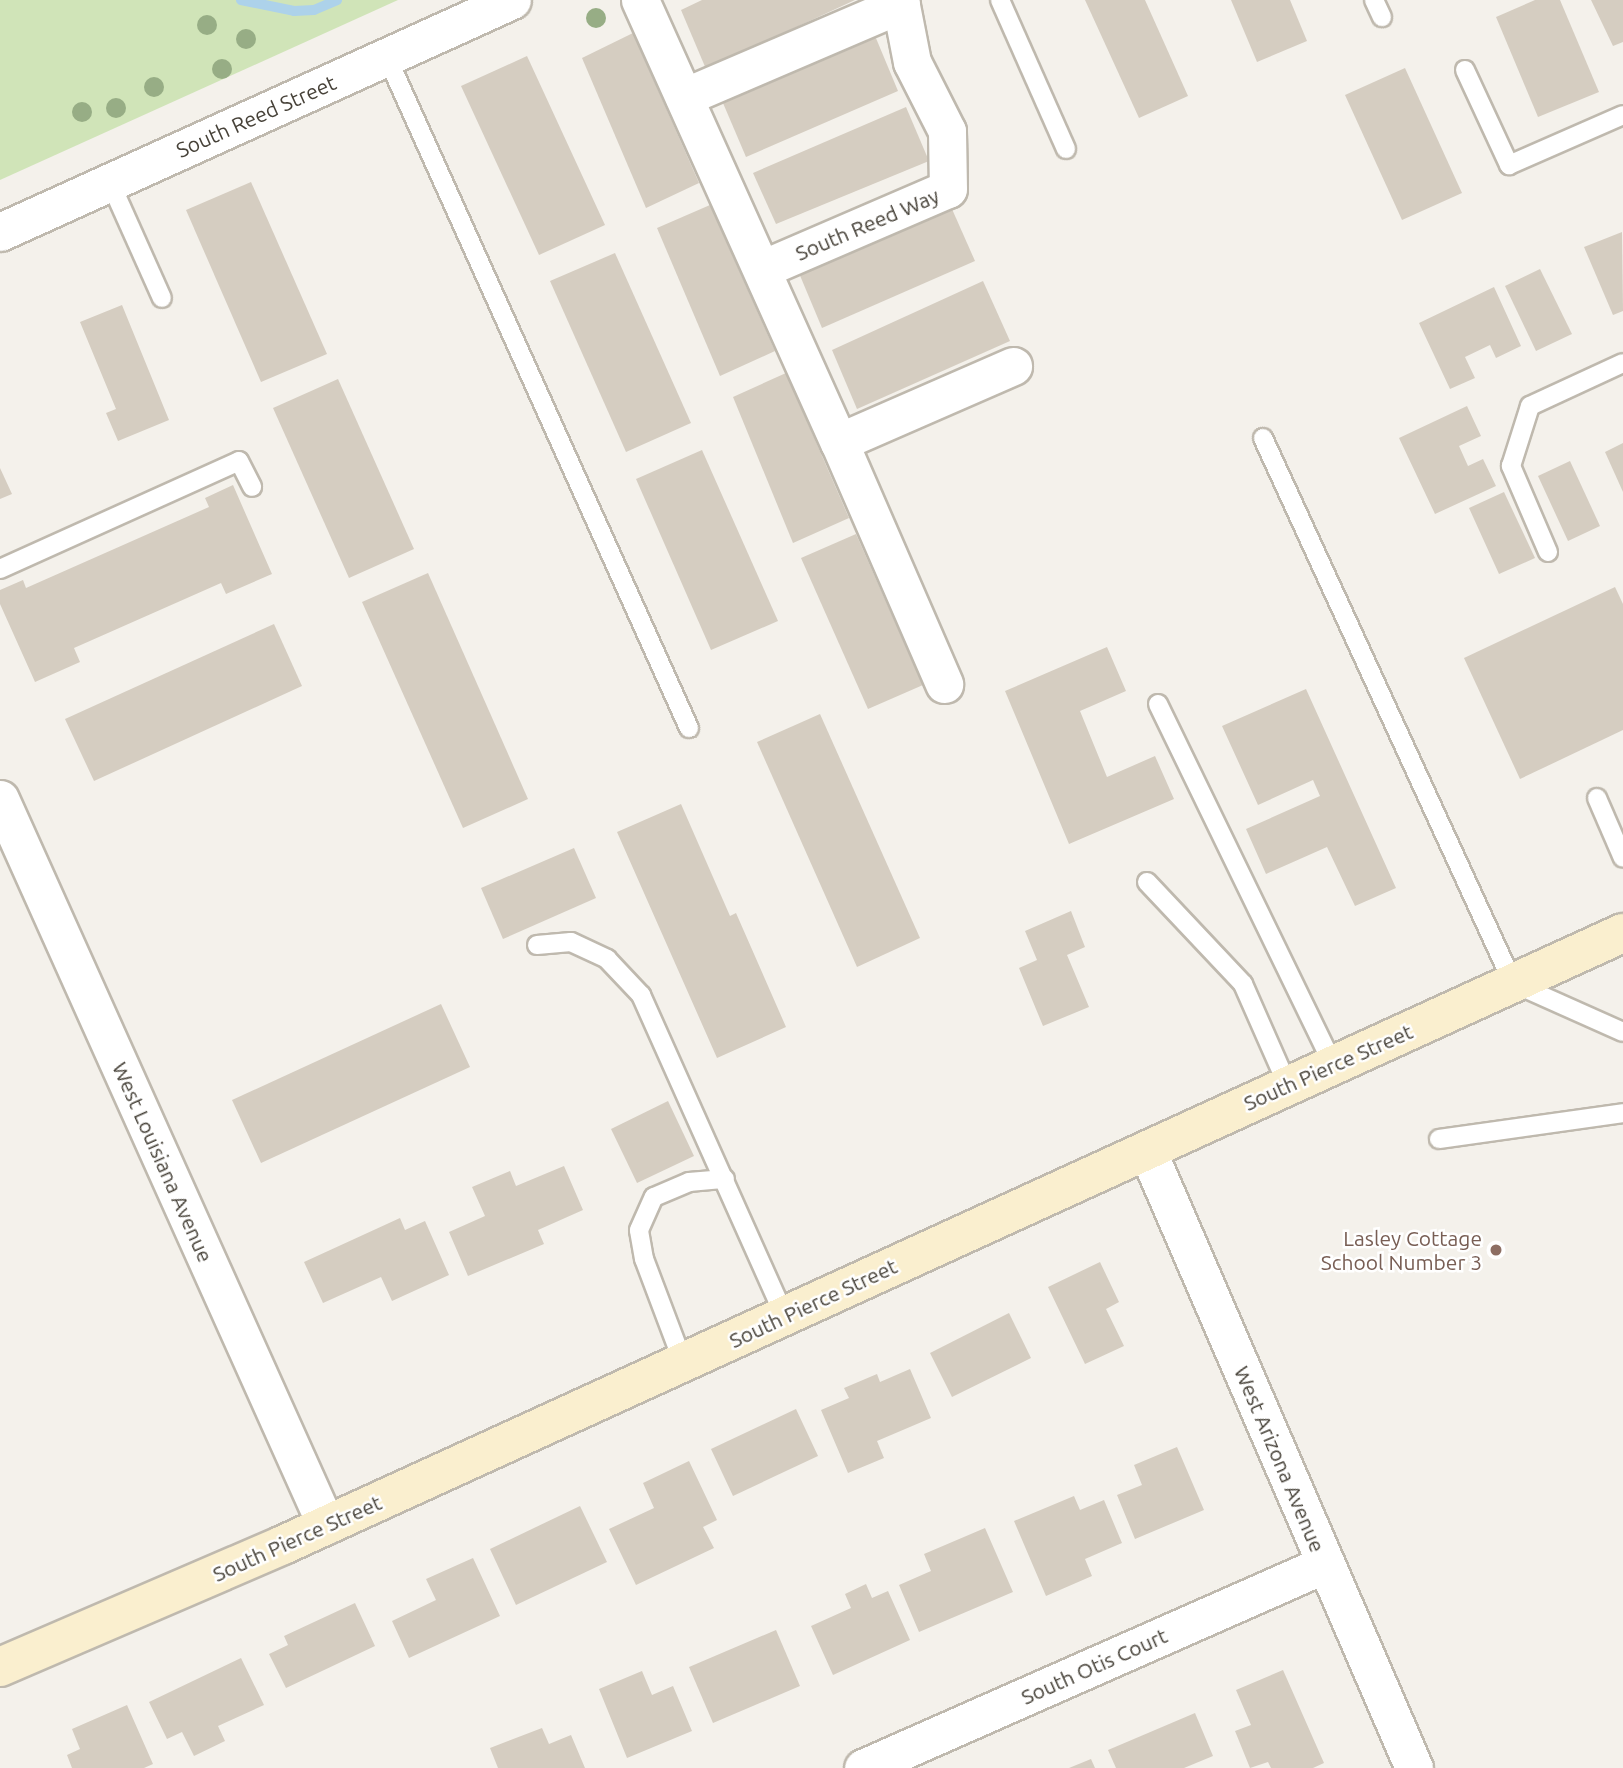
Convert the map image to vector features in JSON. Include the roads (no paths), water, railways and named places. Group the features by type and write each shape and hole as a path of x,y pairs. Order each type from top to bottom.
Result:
{"street":[{"name":"South Reed Street","path":"0,232 512,0"},
{"path":"640,0 839,442 944,684"},
{"name":"South Reed Way","path":"684,97 901,2 912,62 947,131 948,189 762,269"},
{"path":"839,442 1013,366"},
{"name":"West Louisiana Avenue","path":"0,799 326,1525"},
{"name":"South Pierce Street","path":"0,1667 326,1525 1623,933"},
{"name":"West Arizona Avenue","path":"1147,1150 1414,1768"},
{"name":"South Otis Court","path":"863,1768 1325,1564"}],"lane":[{"path":"1000,0 1066,149"},
{"path":"387,57 689,728"},
{"path":"1465,70 1509,165 1623,115"},
{"path":"110,182 162,298"},
{"path":"1548,552 1511,466 1530,406 1623,363"},
{"path":"1263,438 1513,983 1623,1032"},
{"path":"0,569 239,461 252,486"},
{"path":"1158,704 1333,1065"},
{"path":"1597,798 1623,858"},
{"path":"1147,882 1242,984 1288,1086"},
{"path":"537,944 571,942 607,959 641,995 784,1315"},
{"path":"1439,1139 1623,1113"},
{"path":"683,1362 644,1259 639,1230 654,1197 689,1182 725,1179"}],"waterway":[{"path":"241,0 294,11 314,10 337,0"}],"place":[{"name":"Lasley Cottage School Number 3","path":"1496,1250"}]}
